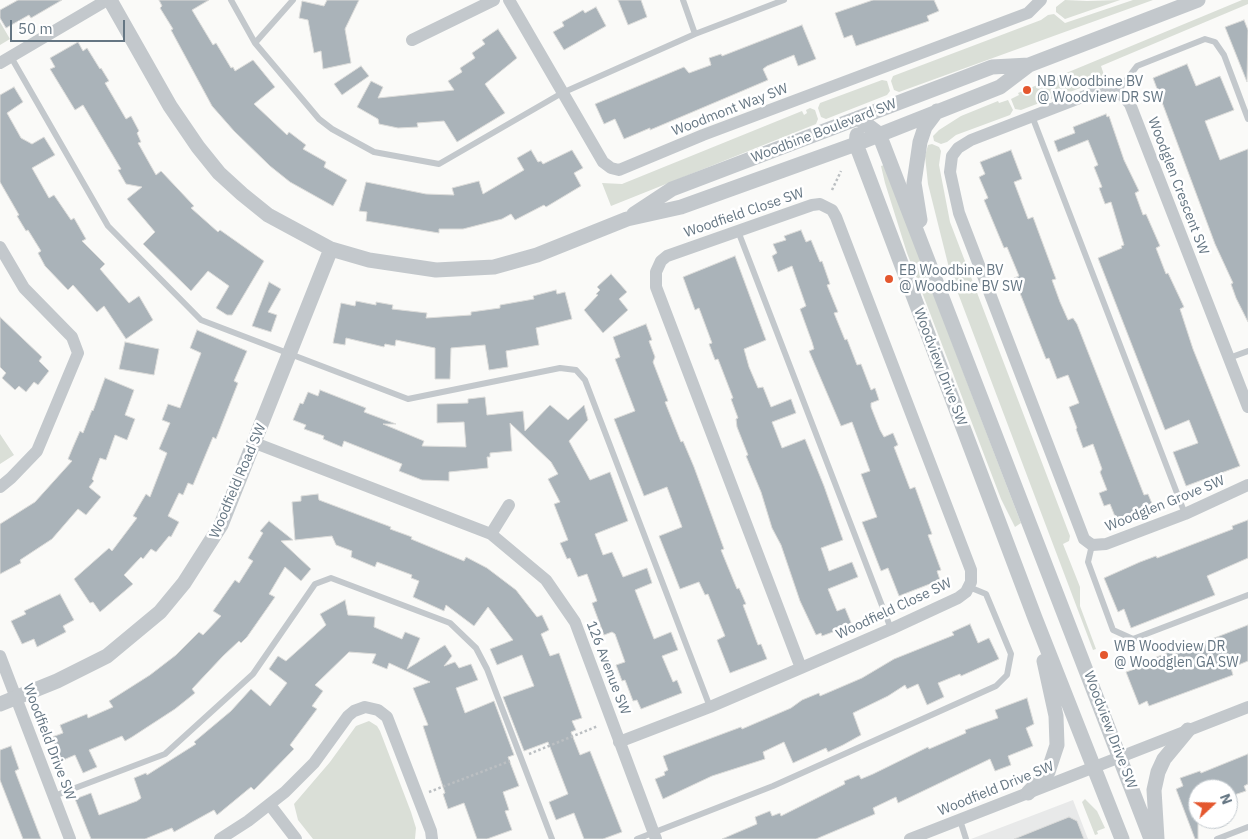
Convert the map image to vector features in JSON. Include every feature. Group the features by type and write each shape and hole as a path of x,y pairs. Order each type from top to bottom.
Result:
{"street":[{"path":"6,60 108,0"},
{"name":"Woodbine Boulevard SW","path":"108,0 170,106 198,147 219,173 268,215 331,249 402,267 436,270 494,267 537,255 627,219 681,207 856,144 1000,87 1028,65 1198,0"},
{"path":"412,40 494,0"},
{"name":"Woodmont Way SW","path":"509,0 603,162 611,168 620,170 703,136 1028,13 1041,0"},
{"name":"Woodbine Boulevard SW","path":"627,219 672,189 992,67 1028,65"},
{"path":"1092,545 1084,539 959,213 950,172 952,156 958,148 970,140 1104,89 1118,91"},
{"name":"Woodglen Crescent SW","path":"1118,91 1130,104 1248,408"},
{"path":"925,251 914,183 920,142 925,127 938,110"},
{"path":"858,118 879,134"},
{"name":"Woodview Drive SW","path":"858,118 856,144 1035,618 1122,839"},
{"name":"Woodview Drive SW","path":"879,134 1151,839"},
{"name":"Woodfield Close SW","path":"619,742 710,707 801,668 891,629 958,598 969,587 971,570 832,210 820,204 812,205 667,256 661,261 656,272 656,287 801,668"},
{"path":"0,246 24,288 72,337 78,353 37,451 0,487"},
{"name":"Woodfield Road SW","path":"0,704 57,681 107,656 160,612 184,583 221,525 331,249"},
{"name":"126 Avenue SW","path":"255,443 491,534 546,580 575,622 655,836"},
{"name":"Woodglen Grove SW","path":"1092,545 1106,544 1185,514 1248,485"},
{"path":"491,534 509,505"},
{"path":"1028,793 1048,772 1057,745 1056,716 1035,618"},
{"name":"Woodfield Drive SW","path":"0,656 70,839"},
{"path":"220,839 270,805 314,763 354,711 360,708 372,707 387,717 431,831 432,839"},
{"name":"Woodfield Drive SW","path":"910,839 1248,707"},
{"path":"1157,839 1154,790 1158,772 1164,759 1188,730"},
{"path":"270,805 296,839"}],"lane":[{"path":"231,0 255,43 319,119 332,129 374,152 439,164 562,93 695,34 784,0"},
{"path":"255,43 293,0"},
{"path":"683,0 695,34"},
{"path":"1118,91 1137,66 1205,39 1215,42 1224,56 1248,118"},
{"path":"6,60 108,226 201,320 408,399 560,368 576,370 584,380 710,707"},
{"path":"1032,116 1185,514"},
{"path":"738,231 891,629"},
{"path":"1229,358 1248,351"},
{"path":"1092,545 1088,562 1113,630 1133,639 1248,595"},
{"path":"54,796 165,754 253,674 315,584 331,578 450,624 476,648 486,668 552,839"},
{"path":"637,839 655,836 773,786 996,686 1007,675 1011,654 986,594 969,587"},
{"path":"960,820 966,839"},
{"path":"1217,839 1248,827"}],"path":[{"path":"832,190 841,171"}],"shaded area":[{"path":"1065,0 1120,0 1065,19 1056,12 1056,7"},
{"path":"1133,0 1153,0 899,92 894,90 891,81 893,76 1041,20 1048,15 1054,14 1065,23"},
{"path":"1242,0 1248,0 1248,4 1101,66 1104,75 1102,80 1048,100 1046,95 1041,98 1042,102 1021,110 1015,109 1011,99 1019,95 1018,93"},
{"path":"0,22 10,39 0,45"},
{"path":"882,80 887,81 890,91 887,95 826,119 821,117 818,108 820,103"},
{"path":"1008,100 1013,110 1010,115 956,135 947,142 941,144 934,141 933,136 939,130 961,116 998,101 999,103"},
{"path":"810,108 815,110 818,119 816,124 611,206 602,183 622,184 802,111 804,115 807,113 806,110"},
{"path":"932,144 939,147 941,151 939,165 950,222 1070,536 1069,541 1063,544 1080,587 1080,606 1096,649 1093,650 950,272 928,184 925,156 928,145"},
{"path":"884,165 1021,523 1015,527 1001,499 907,253 885,183 881,166"},
{"path":"0,434 14,455 0,464"},
{"path":"369,721 377,726 380,731 411,812 416,828 415,839 313,839 298,820 294,804 330,762 356,726"},
{"path":"1085,799 1097,811 1105,828 1097,831 1098,834 1095,835 1082,802"},
{"path":"1073,800 1088,839 971,839"}],"building":[{"path":"18,0 62,0 31,18 29,15 6,28 0,18 0,10"},
{"path":"159,0 209,0 192,10 213,45 216,43 231,68 233,67 235,71 253,60 275,87 254,104 287,135 289,132 306,145 303,149 326,162 324,167 347,180 333,206 290,182 270,166 234,131 212,106 171,30 173,29 160,8 162,6"},
{"path":"327,0 359,0 345,29 351,63 323,69 321,51 314,53 308,20 299,18 302,1 324,6"},
{"path":"618,0 641,0 647,17 628,25"},
{"path":"873,0 934,0 939,11 927,16 929,21 856,46 852,35 844,38 835,13"},
{"path":"596,7 606,26 564,50 553,32 564,26 562,22 583,10 585,13"},
{"path":"1244,20 1248,30 1247,82 1225,27"},
{"path":"802,25 816,59 798,66 794,55 767,66 763,69 768,80 650,130 650,128 624,139 615,119 604,124 595,104 684,67 689,73 711,65 709,58 721,54 722,56"},
{"path":"498,29 517,58 485,84 505,113 457,142 444,121 417,123 418,127 398,128 379,124 378,119 357,107 371,81 383,87 378,98 454,90 448,81 462,72 460,68 475,58 472,53 485,44 482,40"},
{"path":"78,42 83,51 87,48 101,68 109,81 105,83 126,119 131,116 139,131 137,133 141,142 138,143 156,175 161,171 194,206 191,208 218,232 220,230 264,261 232,315 227,315 216,308 229,286 208,271 191,291 143,244 155,232 127,199 142,187 126,184 118,170 121,169 83,105 75,110 50,69 55,67 50,58"},
{"path":"1187,64 1196,86 1220,76 1234,110 1205,121 1220,160 1248,149 1248,322 1236,298 1231,284 1233,283 1215,244 1153,78"},
{"path":"361,66 369,76 342,95 334,84"},
{"path":"14,87 23,102 7,113 21,138 32,144 44,137 55,155 32,168 49,198 54,195 71,220 74,218 86,239 82,241 105,264 100,269 129,303 139,296 153,320 126,339 104,306 97,312 73,285 68,290 45,266 38,253 41,251 17,216 19,215 0,182 0,95"},
{"path":"1106,114 1107,117 1109,116 1124,160 1139,191 1135,193 1143,215 1146,214 1160,246 1156,248 1166,274 1168,273 1184,307 1180,309 1193,349 1240,466 1186,486 1173,452 1198,443 1189,420 1165,430 1098,258 1122,248 1121,246 1124,245 1111,202 1105,204 1099,188 1102,187 1094,167 1098,165 1088,140 1058,152 1054,141 1075,133 1073,127"},
{"path":"531,150 538,162 541,161 543,164 572,150 583,168 574,173 581,186 546,207 544,205 515,220 511,214 502,219 463,229 439,229 439,233 366,221 367,212 359,211 366,182 426,194 454,195 452,188 479,181 483,194 524,170 517,158"},
{"path":"1011,150 1022,179 1014,182 1028,219 1033,217 1056,279 1052,280 1060,302 1068,320 1073,318 1077,324 1144,495 1148,494 1153,506 1116,519 1110,504 1104,506 1099,493 1107,490 1093,444 1083,448 1076,429 1069,407 1079,403 1068,375 1057,379 1049,358 1046,359 1014,278 1019,276 1007,247 1004,248 984,200 988,198 979,177 985,174 980,162"},
{"path":"801,230 806,242 811,240 820,262 822,261 830,284 827,285 838,312 834,313 845,340 847,339 857,365 861,364 871,390 875,388 879,400 871,403 871,407 880,430 884,437 893,433 898,445 894,447 910,489 915,487 932,534 928,535 941,570 937,571 940,580 899,596 888,568 881,571 862,522 877,517 861,474 870,471 852,422 841,426 809,351 814,349 800,309 806,306 792,266 778,272 772,256 777,253 773,244 786,240 784,236"},
{"path":"735,256 766,340 744,349 749,367 758,388 763,387 771,407 791,399 796,413 772,422 782,448 805,439 824,486 843,540 821,548 829,571 852,562 858,577 828,589 837,611 845,608 852,625 822,636 821,633 816,635 800,601 781,545 772,528 761,492 746,456 748,455 737,427 736,419 738,418 731,399 733,398 718,359 715,360 709,344 712,343 699,308 695,310 683,277"},
{"path":"611,274 627,292 619,299 628,310 603,333 584,310 598,295 596,294 600,290 597,287"},
{"path":"269,282 281,289 268,312 277,315 271,332 252,326"},
{"path":"556,290 557,294 565,292 572,319 536,328 539,345 506,351 508,367 489,370 485,345 451,348 450,379 435,379 435,348 396,340 395,346 385,344 384,347 346,338 345,345 333,343 341,303 355,306 356,301 376,305 376,302 393,305 392,309 427,313 426,318 471,315 471,312 500,308 500,305 534,299 533,296"},
{"path":"0,317 42,357 39,361 49,371 38,385 34,382 26,392 19,386 15,390 2,378 6,373 0,367"},
{"path":"646,324 652,340 649,341 655,357 653,362 668,401 665,402 681,442 683,441 694,467 724,549 721,550 737,589 739,588 746,604 743,605 758,645 761,644 767,659 730,673 717,640 725,636 708,594 705,595 699,582 680,589 659,536 682,527 667,487 644,496 614,419 635,411 615,359 620,357 613,337"},
{"path":"197,330 247,351 234,381 238,383 216,439 213,437 193,485 188,483 183,495 179,493 168,516 179,522 171,537 169,536 156,552 151,549 143,559 141,557 124,575 133,584 100,612 93,602 90,603 74,579 109,548 112,551 137,518 133,516 146,494 150,497 167,453 159,449 170,423 162,420 168,404 180,408 201,353 190,348"},
{"path":"125,342 159,349 154,375 119,369"},
{"path":"105,378 134,390 125,415 135,419 127,440 115,435 106,460 100,458 92,479 94,481 89,487 101,497 86,515 78,509 52,539 20,560 21,563 0,574 0,524 35,502 72,461 68,459 80,431 83,433"},
{"path":"320,390 366,408 364,412 396,424 383,424 424,441 422,446 466,447 464,422 437,423 437,404 468,403 468,399 485,397 487,415 523,411 525,431 550,405 568,420 584,405 588,420 569,441 590,480 610,472 628,521 595,534 603,555 612,552 623,577 647,568 652,583 635,590 654,639 671,632 678,650 662,656 673,682 677,680 682,693 641,709 637,700 633,701 625,680 622,681 616,665 625,662 615,634 612,632 604,635 592,603 597,601 587,574 578,577 570,558 567,559 560,543 568,540 554,504 560,502 548,479 558,474 551,462 510,423 512,451 490,453 490,457 487,457 488,468 449,472 449,481 422,480 399,471 402,464 344,441 342,447 323,439 324,436 304,429 306,425 293,420 300,403 303,404 308,392 318,396"},
{"path":"318,494 319,500 391,527 390,529 412,537 411,539 464,561 466,557 487,568 516,590 537,617 542,615 549,630 541,634 550,656 559,653 582,718 572,721 576,730 571,732 580,755 590,751 622,832 603,839 584,839 574,813 556,820 549,802 568,794 548,742 524,751 503,697 534,686 522,655 497,665 490,649 513,640 488,607 474,626 446,605 444,611 413,597 419,581 411,578 412,575 377,562 375,567 351,557 352,551 336,545 332,536 295,540 292,502 301,501 301,496"},
{"path":"1248,520 1248,558 1207,576 1215,595 1131,628 1124,609 1118,612 1104,578 1140,562 1156,556 1157,558 1233,529 1232,526"},
{"path":"269,521 293,540 281,541 311,569 301,581 285,567 269,594 275,597 247,637 241,643 239,641 223,656 192,689 195,693 175,709 125,741 122,736 89,750 97,767 83,773 75,755 61,761 52,737 63,733 60,725 87,714 88,718 113,707 109,701 150,675 176,655 199,632 203,635 221,616 213,611 235,580 239,583 253,561 248,558 263,533 260,531"},
{"path":"60,594 74,620 63,626 66,632 37,647 34,639 22,644 11,621 26,614 24,611"},
{"path":"345,600 348,615 375,617 374,627 402,639 405,632 420,638 407,669 445,645 452,656 444,666 455,662 459,668 471,664 478,680 456,688 465,713 494,701 514,755 508,757 519,786 503,792 509,810 505,811 512,830 487,839 477,839 464,803 448,809 443,794 445,793 423,726 428,725 413,688 430,682 389,663 387,669 372,663 376,654 349,652 315,685 323,691 312,706 317,709 290,745 294,749 254,790 251,787 217,815 214,810 174,832 172,828 145,839 91,839 75,799 91,793 99,815 137,801 141,798 134,778 146,773 147,775 196,744 194,742 231,711 251,689 270,706 287,683 269,669 278,656 286,661 326,625 320,614"},
{"path":"970,624 978,643 989,638 999,659 961,676 960,674 938,683 944,697 927,705 918,684 907,689 905,685 888,696 853,713 861,735 843,745 828,752 826,748 793,763 784,742 763,752 765,759 712,776 663,799 655,779 665,775 664,772 668,770 663,756 741,727 742,729 791,708 802,700 819,693 820,696 862,678 894,659 954,635 952,632"},
{"path":"1248,625 1248,661 1231,668 1233,675 1149,706 1147,701 1139,705 1126,672 1135,669 1134,666 1172,651 1173,654"},
{"path":"1027,698 1034,724 1026,728 1033,746 1008,756 1011,765 995,771 990,759 898,803 896,797 873,808 875,814 816,839 722,839 757,824 755,817 770,811 772,816 780,813 781,816 845,784 844,781 859,775 861,779 928,747 929,749 966,733 965,730 998,718 995,710"},
{"path":"11,746 19,769 15,771 41,839 23,839 0,780 0,750"},
{"path":"1248,754 1248,784 1244,786 1246,791 1238,794 1238,779 1188,779 1188,821 1176,789 1183,786 1180,778 1200,771 1201,773"},
{"path":"1069,817 1077,821 1084,839 1014,839"},
{"path":"1191,829 1198,829 1198,839 1195,839"}],"place":[{"name":"NB Woodbine BV @ Woodview DR SW","path":"1027,90"},
{"name":"EB Woodbine BV @ Woodbine BV SW","path":"889,279"},
{"name":"WB Woodview DR @ Woodglen GA SW","path":"1104,655"}]}
